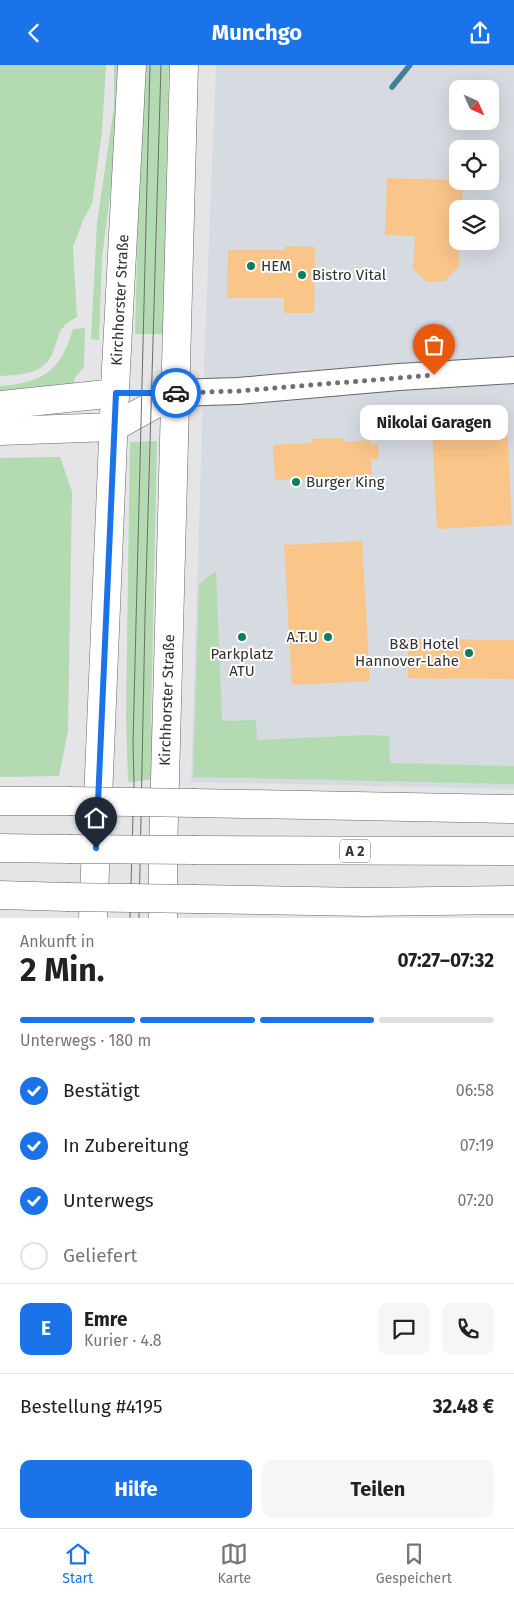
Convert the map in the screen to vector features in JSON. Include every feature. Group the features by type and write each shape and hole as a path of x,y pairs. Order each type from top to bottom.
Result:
{"main road":[{"name":"Kirchhorster Straße","path":"93,918 132,65"},
{"name":"Kirchhorster Straße","path":"163,918 163,855 184,65"},
{"path":"0,405 116,393 175,393"},
{"path":"0,431 114,427 175,393"},
{"path":"0,801 514,809"},
{"name":"A 2","path":"0,848 514,851"},
{"path":"0,895 364,902 514,900"},
{"path":"364,902 430,918"}],"street":[{"path":"175,393 238,391 514,369"}],"shaded area":[{"path":"216,65 514,65 514,789 191,782 204,366"}],"green space":[{"path":"0,65 106,65 102,131 92,204 84,218 73,247 77,317 64,326 52,355 43,366 32,372 0,376"},
{"path":"114,65 122,65 115,155 102,258 99,340 91,339 97,223 114,107"},
{"path":"142,65 169,65 163,334 135,334"},
{"path":"85,328 84,367 74,379 74,387 0,399 0,386 27,382 48,372 56,365 62,355 73,329"},
{"path":"157,441 151,719 158,779 128,782 126,715 130,442"},
{"path":"60,457 72,492 68,731 59,776 0,777 0,458"},
{"path":"216,571 222,721 256,720 257,740 366,735 389,736 390,763 514,766 514,784 193,777 199,584"}],"building":[{"path":"387,178 449,180 449,190 463,190 462,200 449,200 449,250 459,250 459,266 445,281 427,282 413,269 415,236 385,235"},
{"path":"285,246 315,247 314,313 284,313 284,298 227,298 228,250 285,250"},
{"path":"507,423 512,525 437,529 432,427"},
{"path":"343,438 343,442 370,440 370,445 378,444 379,459 371,459 372,475 275,480 273,445 312,443 312,439"},
{"name":"A.T.U","path":"362,541 370,681 292,685 284,545"},
{"path":"408,639 514,640 514,679 408,678"}],"waterway":[{"path":"392,87 410,65"}],"tram line":[{"path":"130,918 150,65"},
{"path":"139,918 145,617 161,65"}],"way so far":[{"path":"176,393 238,391 434,375"}],"place":[{"name":"HEM","path":"251,266"},
{"name":"Bistro Vital","path":"302,275"},
{"name":"Nikolai Garagen","path":"434,375"},
{"name":"Burger King","path":"296,482"},
{"name":"Parkplatz ATU","path":"242,637"},
{"name":"A.T.U","path":"328,637"},
{"name":"B&B Hotel Hannover-Lahe","path":"469,653"}],"route":[{"path":"96,848 116,393 176,393"}]}
